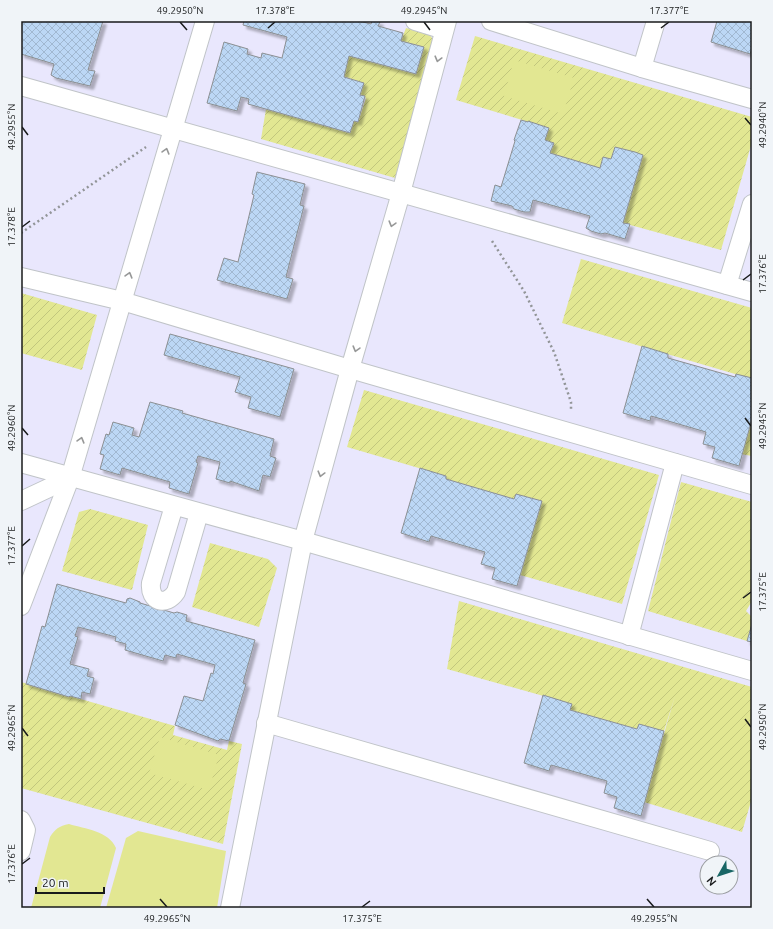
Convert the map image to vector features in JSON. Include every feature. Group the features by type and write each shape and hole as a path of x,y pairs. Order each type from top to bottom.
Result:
{"street":[{"path":"21,606 70,478 205,21"},
{"path":"230,908 303,541 444,38 444,24 415,21"},
{"path":"492,21 642,68 752,99"},
{"path":"642,68 656,21"},
{"path":"22,91 172,129 752,292"},
{"path":"727,285 752,204"},
{"path":"21,277 122,301 350,369 752,485"},
{"path":"21,463 70,478 303,541 752,671"},
{"path":"629,636 675,463"},
{"path":"21,501 70,478"},
{"path":"174,506 151,583 150,590 153,596 159,600 166,601 172,598 176,592 199,513"},
{"path":"266,723 710,851"},
{"path":"21,820 26,830 21,851"}],"path":[{"path":"21,233 146,147"},
{"path":"476,215 524,291 554,352 571,402 572,433"}],"shaded area":[{"path":"21,21 752,21 752,896 749,908 21,908"}],"green space":[{"path":"406,28 429,34 432,38 433,45 395,178 261,139 266,109 350,133 354,121 358,122 366,98 360,95 364,83 343,76 349,54 416,74 424,47 401,41"},
{"path":"475,36 752,117 752,142 721,250 623,223 642,155 615,147 611,159 603,157 600,168 550,153 554,144 545,140 549,128 456,100"},
{"path":"514,60 574,78 563,114 504,96"},
{"path":"581,259 752,308 752,379 562,323"},
{"path":"21,293 97,315 82,370 21,353"},
{"path":"364,390 659,475 622,604 520,575 542,501 516,494 514,499 446,479 446,476 347,447"},
{"path":"752,418 752,456 741,454"},
{"path":"681,482 752,502 752,601 746,611 752,617 752,624 747,641 648,611"},
{"path":"90,509 148,525 132,590 62,571 79,512"},
{"path":"210,543 268,559 277,568 259,627 192,607"},
{"path":"459,601 752,687 752,798 742,832 644,802 675,696 664,731 639,724 637,729 570,710 572,704 447,669"},
{"path":"21,682 175,726 173,735 227,750 229,741 242,744 223,844 21,788"},
{"path":"160,737 219,755 209,790 149,773"},
{"path":"69,824 102,834 113,842 116,848 100,908 31,908 50,837 58,828"},
{"path":"138,831 226,851 217,908 106,908 126,838"}],"building":[{"path":"21,21 103,21 88,70 95,71 90,86 56,78 51,75 54,64 21,54"},
{"path":"244,21 359,21 371,24 372,21 376,21 380,22 378,26 403,33 401,41 424,47 416,74 349,56 344,77 364,83 360,95 365,96 358,122 354,121 350,133 248,104 249,99 241,97 237,111 207,103 224,42 248,49 247,54 261,58 262,53 282,58 287,37 243,25"},
{"path":"717,21 752,21 752,48 750,54 711,42"},
{"path":"521,120 549,128 545,140 554,143 550,153 600,168 603,157 611,159 615,147 643,155 623,223 630,224 625,239 605,233 601,234 586,228 590,216 533,200 530,212 524,212 514,209 512,206 491,201 495,185 501,187"},
{"path":"257,172 305,184 300,205 304,206 286,277 293,279 287,299 217,280 224,258 238,262 254,195 252,194"},
{"path":"170,334 294,369 280,417 248,408 251,397 235,392 240,377 164,355"},
{"path":"642,346 668,354 668,358 735,377 736,374 752,378 752,419 739,466 712,458 715,447 703,444 706,432 651,416 650,421 623,413"},
{"path":"150,402 183,411 182,413 274,439 270,456 276,458 270,477 263,475 259,491 230,481 230,483 216,479 220,462 198,456 196,462 198,463 189,494 169,488 170,482 122,468 120,475 100,469 104,455 100,454 106,434 109,435 113,422 134,428 132,435 139,437"},
{"path":"420,468 446,476 446,479 514,499 516,494 542,501 517,586 492,579 495,568 481,564 485,552 431,536 429,542 401,533"},
{"path":"57,584 126,603 127,599 130,598 140,603 174,613 177,612 187,615 186,621 255,640 243,683 246,684 229,741 220,739 218,741 175,725 184,696 203,701 211,673 213,674 215,665 177,654 176,658 165,655 163,661 125,650 126,644 115,641 116,637 78,627 75,636 78,637 70,664 89,669 87,676 94,678 90,694 82,692 81,699 69,697 26,684 42,626 45,627"},
{"path":"752,624 752,642 747,641"},
{"path":"543,695 572,704 570,710 637,729 639,724 664,731 641,816 614,808 617,797 604,793 607,781 551,765 549,771 524,763"}]}
